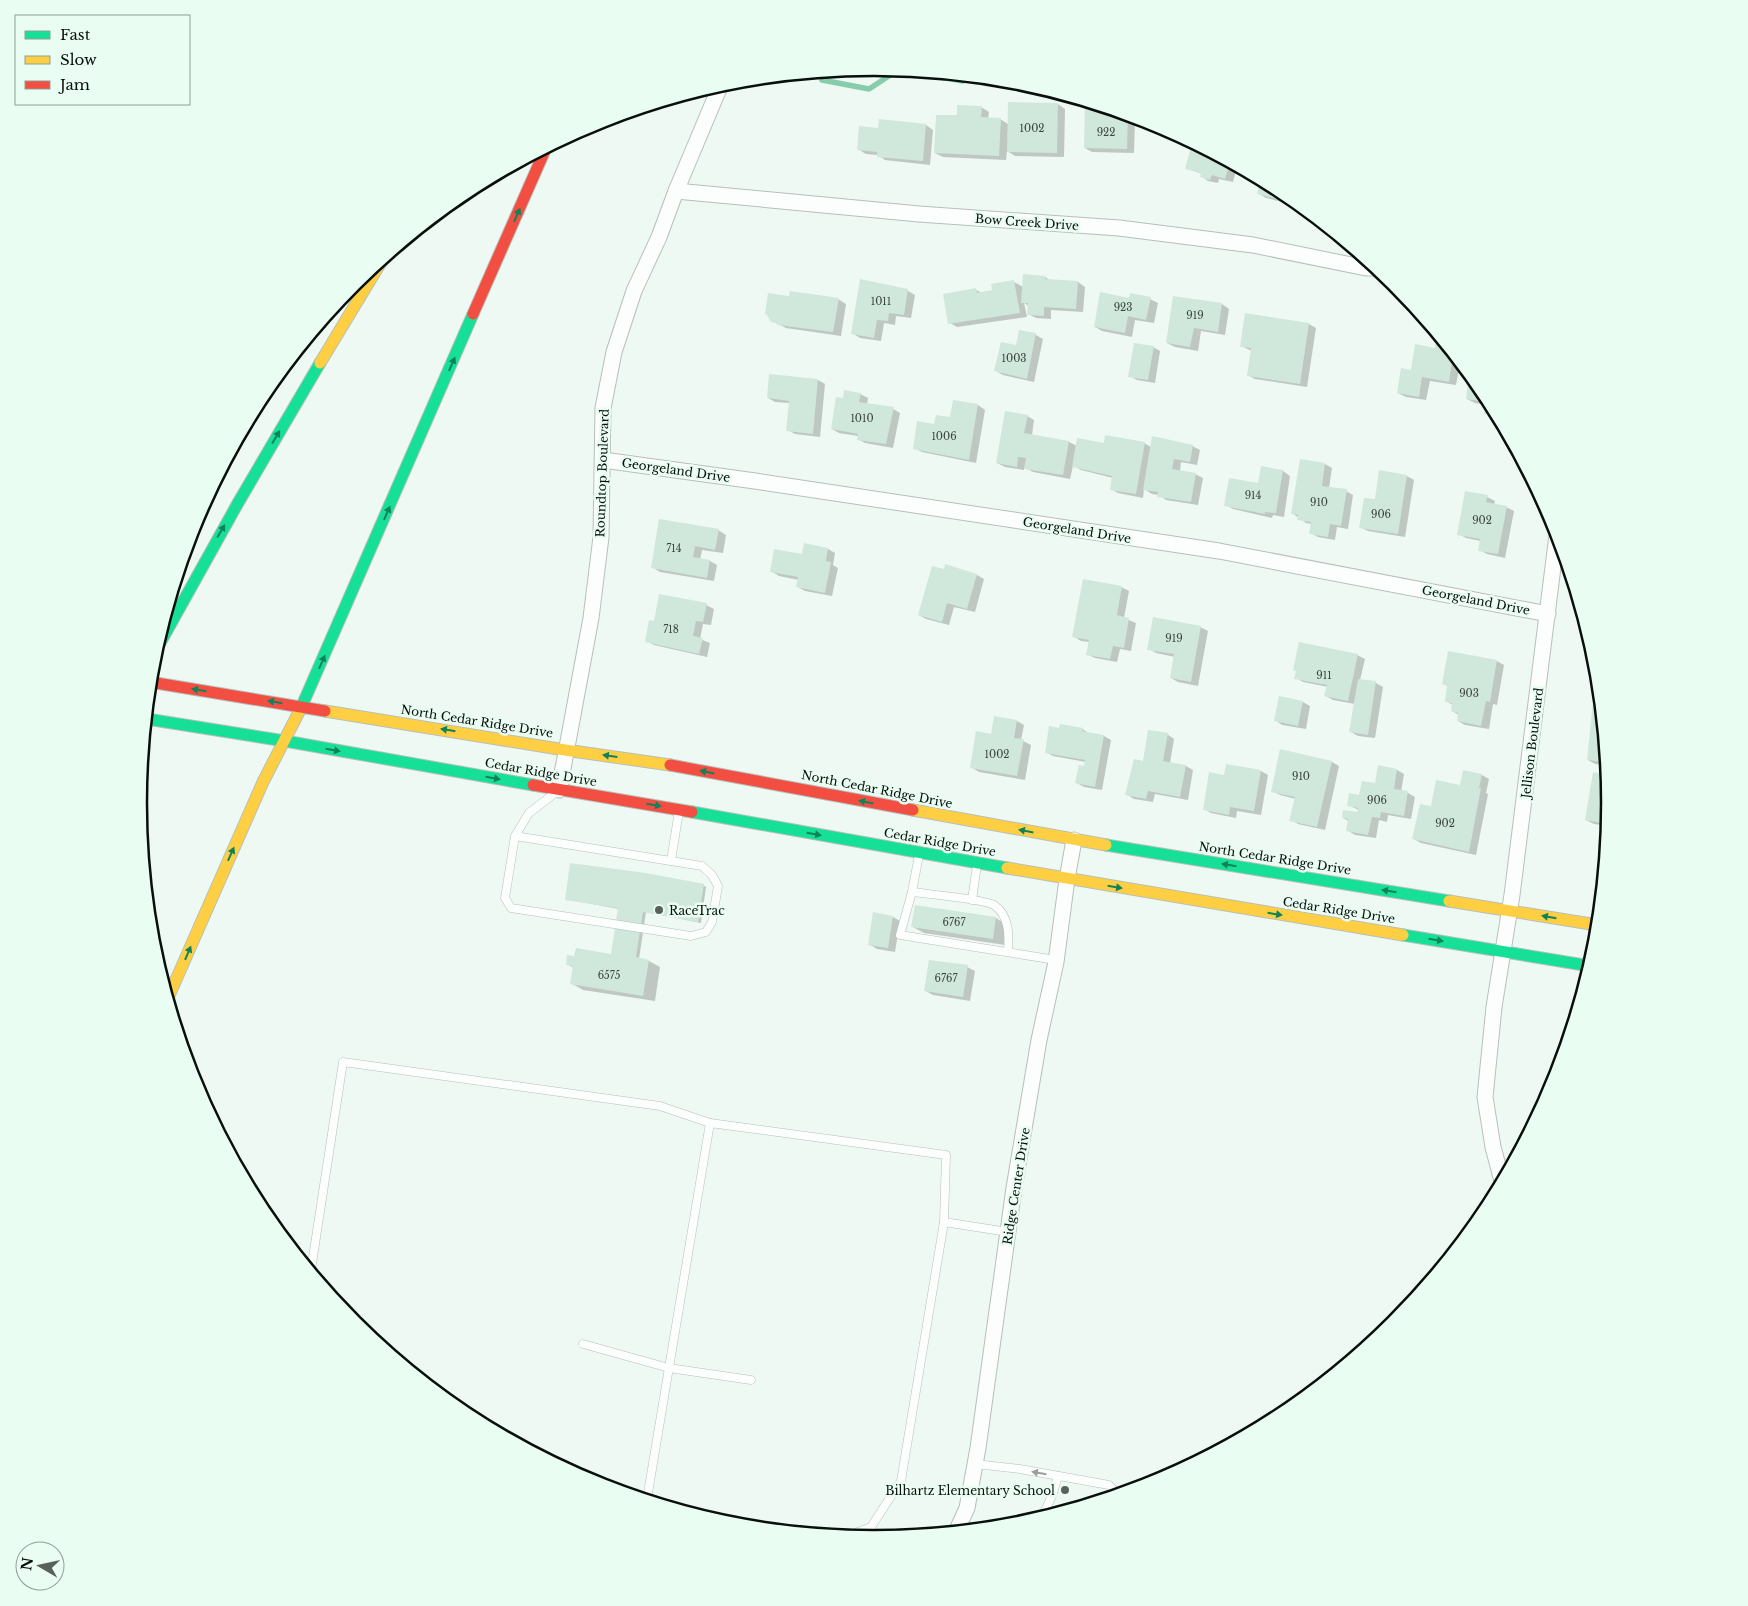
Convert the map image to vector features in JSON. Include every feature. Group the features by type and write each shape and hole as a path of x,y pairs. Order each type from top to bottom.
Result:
{"main road":[{"path":"172,990 263,782 286,741 302,706 542,157"},
{"path":"170,624 250,478 369,281"},
{"name":"North Cedar Ridge Drive","path":"157,683 565,750 669,765 1074,840 1591,924"},
{"path":"152,720 237,735 286,741"},
{"name":"Cedar Ridge Drive","path":"286,741 1067,879 1582,965"}],"street":[{"name":"Roundtop Boulevard","path":"558,790 592,609 601,538 603,408 614,352 634,291 717,94"},
{"name":"Bow Creek Drive","path":"676,191 919,214 1119,228 1253,245 1365,268"},
{"name":"Georgeland Drive","path":"603,460 765,482 1219,551 1548,614"},
{"name":"Jellison Boulevard","path":"1500,1172 1493,1147 1485,1098 1494,1007 1510,910 1556,553"},
{"name":"Ridge Center Drive","path":"959,1525 967,1508 975,1464 1008,1232 1039,1040 1056,960 1074,840"}],"lane":[{"path":"515,836 702,866 712,874 718,886 712,922 706,932 691,936 511,908 505,898 515,836 530,813 558,790"},
{"path":"671,861 679,810"},
{"path":"919,853 912,892 900,934 1056,960"},
{"path":"972,900 978,863"},
{"path":"912,892 972,900 993,905 1003,916 1010,932 1008,952"},
{"path":"312,1263 342,1062 660,1106 710,1123 946,1155 944,1222 900,1481 871,1527 864,1530"},
{"path":"648,1493 710,1123"},
{"path":"944,1222 1008,1232"},
{"path":"583,1344 669,1368 751,1380"},
{"path":"975,1464 1020,1469 1109,1485 1113,1489"},
{"path":"1045,1509 1058,1476"}],"building":[{"path":"1008,102 1058,103 1057,153 1007,152"},
{"path":"957,105 982,106 981,117 1001,118 999,156 934,153 936,115 957,115"},
{"path":"1085,108 1128,123 1127,149 1084,148"},
{"path":"879,119 926,124 923,161 877,157 877,152 857,150 859,126 878,128"},
{"path":"1190,149 1228,169 1225,179 1212,175 1210,180 1200,177 1201,173 1185,169"},
{"path":"1259,187 1279,199 1257,194"},
{"path":"1023,274 1045,276 1045,279 1078,281 1076,309 1044,307 1044,316 1027,315 1028,303 1021,303"},
{"path":"860,279 908,289 904,315 889,313 888,321 877,320 874,338 851,334"},
{"path":"1014,280 1020,313 948,324 943,294 976,288 977,293 992,290 991,284"},
{"path":"790,291 839,298 833,332 777,325 777,323 771,322 765,314 768,293 789,296"},
{"path":"1100,292 1129,298 1130,293 1151,297 1146,320 1128,316 1125,333 1094,327"},
{"path":"1173,296 1222,303 1218,332 1194,328 1190,347 1166,343"},
{"path":"1245,313 1309,323 1300,384 1247,376 1251,348 1240,347"},
{"path":"1019,330 1036,333 1027,379 994,371 1001,342 1016,345"},
{"path":"1134,343 1154,346 1148,380 1128,377"},
{"path":"1415,344 1435,348 1435,344 1437,344 1452,362 1449,382 1422,377 1419,397 1397,393 1401,368 1411,370"},
{"path":"769,374 818,379 813,434 786,431 789,401 767,398"},
{"path":"1468,385 1479,401 1466,399"},
{"path":"844,390 861,393 859,402 894,407 886,444 857,440 858,434 831,429 836,397 843,398"},
{"path":"953,400 978,404 969,460 913,449 917,421 934,424 936,415 950,417"},
{"path":"1005,411 1028,415 1024,433 1069,441 1063,475 1024,469 1026,458 1018,457 1017,467 996,463"},
{"path":"1105,435 1145,442 1136,494 1110,490 1112,476 1072,467 1077,438 1104,443"},
{"path":"1152,436 1193,445 1190,462 1174,459 1172,469 1196,473 1191,502 1157,497 1158,492 1143,490"},
{"path":"1300,459 1325,463 1322,486 1347,489 1341,526 1330,524 1328,537 1309,534 1311,522 1297,520 1298,515 1291,514"},
{"path":"1261,466 1283,470 1276,513 1265,512 1265,514 1224,506 1229,478 1258,483"},
{"path":"1379,470 1407,475 1398,534 1359,528 1364,498 1375,499"},
{"path":"1465,491 1488,495 1486,502 1507,506 1498,554 1478,551 1480,539 1457,535"},
{"path":"659,519 719,529 715,550 695,546 693,557 710,560 707,578 651,568"},
{"path":"804,543 828,548 826,561 831,562 825,593 796,587 798,577 770,572 774,549 802,554"},
{"path":"945,564 977,574 967,609 947,603 942,622 918,615 932,566 944,569"},
{"path":"1083,579 1122,586 1117,615 1129,618 1124,648 1113,646 1110,659 1086,655 1089,640 1072,637"},
{"path":"659,594 707,603 703,622 696,621 693,636 703,638 699,654 645,642 649,620 654,621"},
{"path":"1153,617 1201,626 1191,682 1170,678 1174,654 1147,650"},
{"path":"1299,642 1358,654 1348,701 1324,696 1327,685 1294,679 1296,671 1293,670"},
{"path":"1448,651 1497,660 1490,702 1486,701 1481,726 1457,721 1458,713 1451,711 1452,703 1445,702 1447,686 1442,684"},
{"path":"1358,679 1376,681 1368,735 1349,732"},
{"path":"1279,696 1303,701 1298,726 1274,721"},
{"path":"1593,702 1599,761 1587,760"},
{"path":"994,716 1017,720 1014,738 1024,739 1017,776 970,768 976,731 991,734"},
{"path":"1060,724 1083,728 1082,731 1104,735 1095,787 1075,783 1079,765 1084,766 1085,760 1045,753 1049,726 1059,728"},
{"path":"1148,730 1168,733 1163,761 1186,765 1180,797 1148,791 1146,799 1125,795 1134,759 1143,761"},
{"path":"1280,749 1332,761 1317,827 1289,821 1295,797 1271,792"},
{"path":"1226,764 1261,770 1254,811 1230,807 1229,815 1203,810 1209,772 1224,775"},
{"path":"1378,765 1397,769 1394,789 1408,791 1404,816 1381,812 1380,818 1372,817 1368,835 1346,831 1348,819 1342,818 1343,810 1357,812 1358,808 1347,806 1349,793 1359,795 1362,781 1375,783"},
{"path":"1463,770 1482,774 1469,852 1412,839 1420,804 1431,806 1436,780 1460,785"},
{"path":"1593,772 1600,773 1600,823 1585,820"},
{"name":"RaceTrac","path":"570,863 646,873 704,884 698,922 643,912 636,957 649,960 643,996 570,984 573,966 566,965 567,955 574,956 576,948 611,954 618,908 565,900"},
{"path":"915,905 996,917 993,939 911,927"},
{"path":"873,912 893,916 888,948 868,945"},
{"path":"929,960 968,965 963,997 924,991"}],"waterway":[{"path":"822,80 869,89 888,77"}],"traffic: fast":[{"path":"301,708 473,314"},
{"path":"169,626 238,503 320,363"},
{"path":"152,720 285,741 533,785"},
{"path":"692,812 1007,868"},
{"path":"1106,845 1449,901"},
{"path":"1403,935 1582,965"}],"traffic: slow":[{"path":"320,363 371,279"},
{"path":"172,990 263,782 301,708"},
{"path":"325,711 670,765"},
{"path":"913,810 1106,845"},
{"path":"1007,868 1403,935"},
{"path":"1449,901 1591,924"}],"traffic: jam":[{"path":"473,314 542,157"},
{"path":"157,683 325,711"},
{"path":"670,765 913,810"},
{"path":"533,785 692,812"}],"place":[{"name":"RaceTrac","path":"659,910"},
{"name":"Bilhartz Elementary School","path":"1065,1490"}]}
